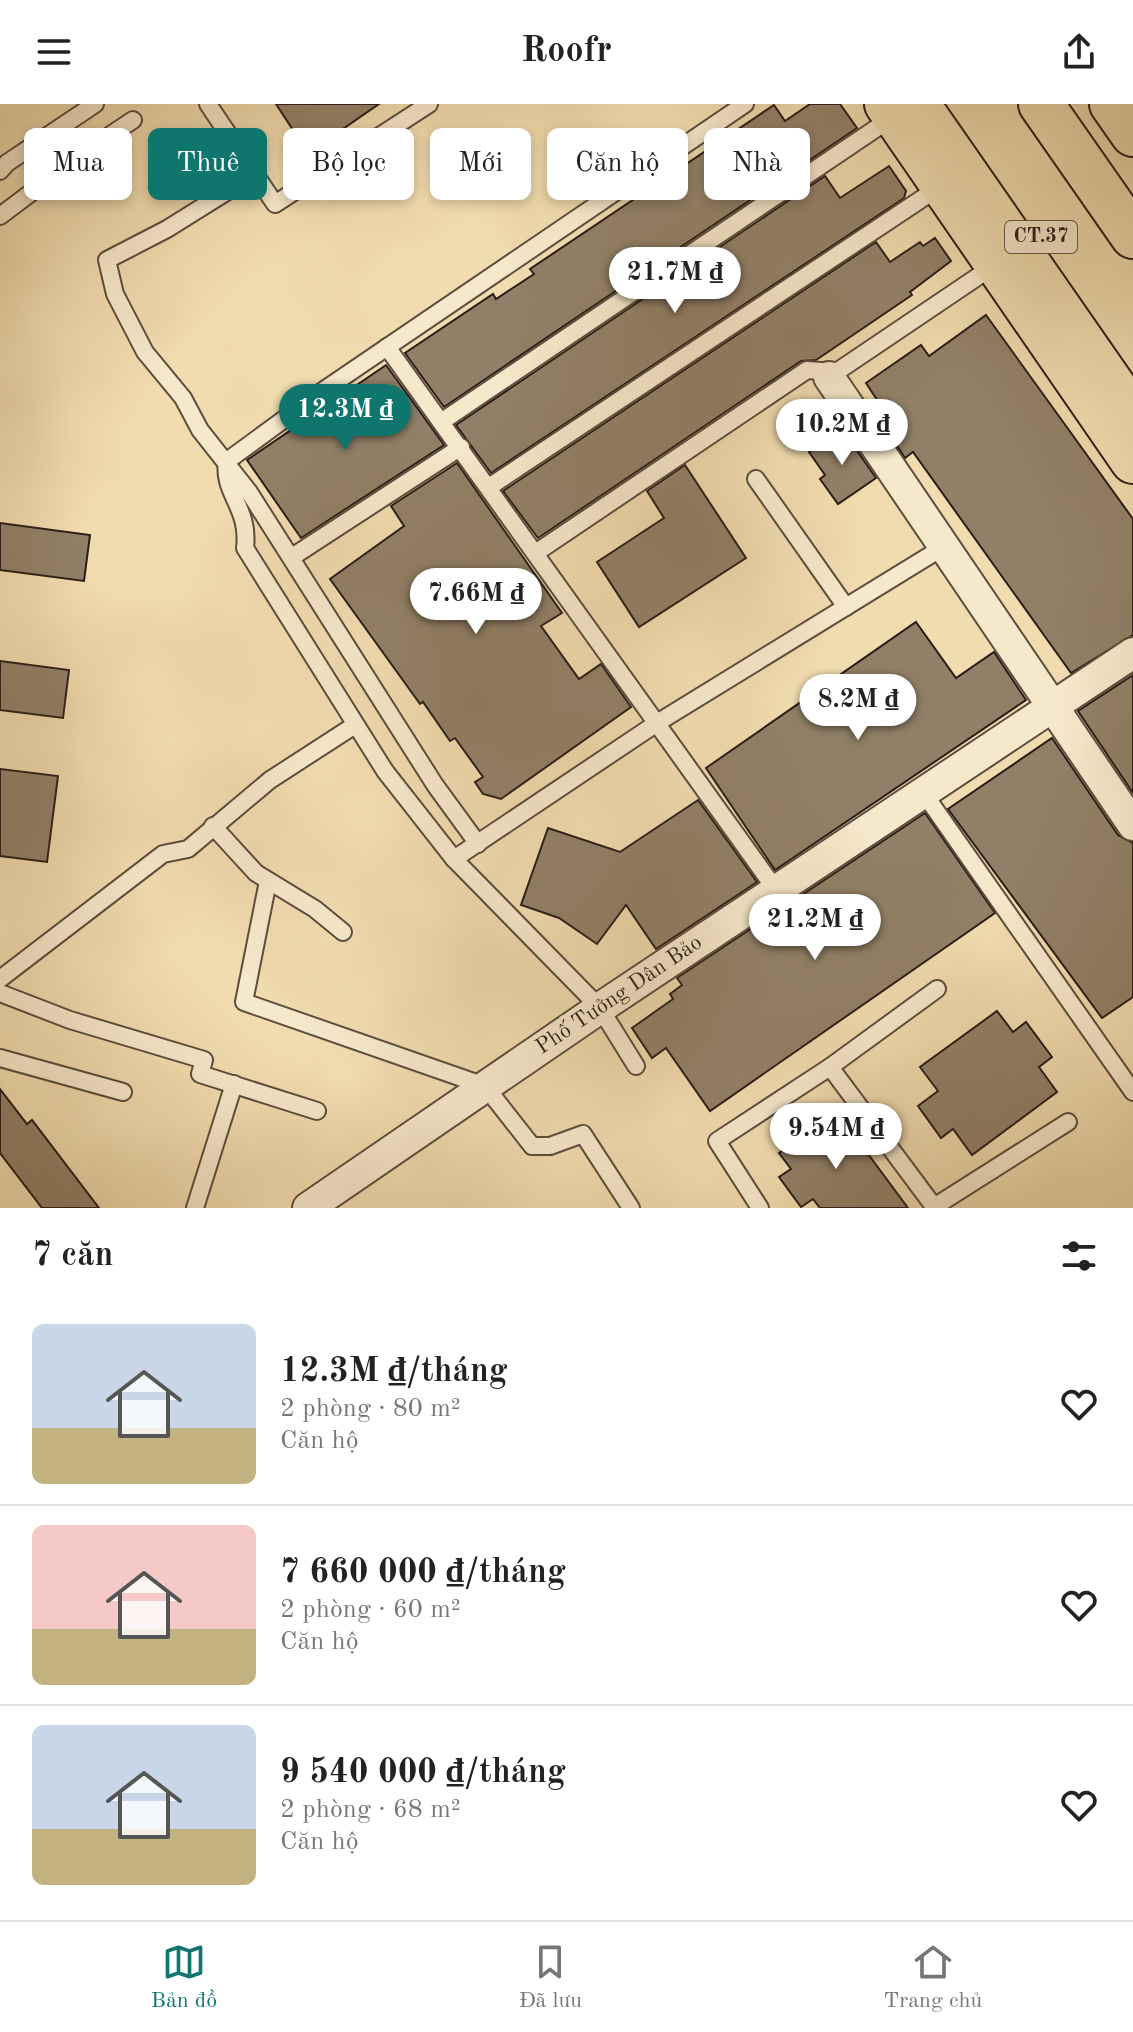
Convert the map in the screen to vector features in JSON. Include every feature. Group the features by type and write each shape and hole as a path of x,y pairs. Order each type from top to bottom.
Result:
{"main road":[{"path":"935,104 1133,390"},
{"name":"CT.37","path":"948,104 1133,369"},
{"path":"1041,104 1133,236"},
{"path":"1072,104 1133,191"},
{"path":"1112,104 1133,134"},
{"path":"899,108 941,186 1133,461"},
{"path":"899,108 1133,415"}],"street":[{"path":"829,377 1133,825"},
{"name":"Phố Tưởng Dân Bảo","path":"308,1208 600,1008 923,792 1055,708 1133,653"}],"lane":[{"path":"0,171 7,163 95,104"},
{"path":"208,104 224,128"},
{"path":"267,192 275,204 429,104"},
{"path":"636,1066 600,1008 454,859 385,771 245,548 248,525 225,476 227,461 387,347 745,104"},
{"path":"441,422 899,108"},
{"path":"0,216 133,120"},
{"path":"489,487 941,186"},
{"path":"213,200 167,229 107,260 115,294 145,352 183,398 200,430 227,461 292,557 435,785 478,844"},
{"path":"537,552 807,370 821,371 829,377 995,265"},
{"path":"387,347 537,552 776,890"},
{"path":"292,557 461,447"},
{"path":"756,479 846,607"},
{"path":"454,859 657,723 945,546"},
{"path":"0,979 163,854 188,849 270,780 355,725"},
{"path":"923,792 1133,1092"},
{"path":"213,826 256,873 315,909 343,932"},
{"path":"268,881 244,1002 485,1086 532,1146 550,1146 583,1134 631,1208"},
{"path":"760,1208 717,1141 830,1067 937,989"},
{"path":"0,993 70,1020 204,1060 200,1074 317,1111"},
{"path":"0,1058 123,1092"},
{"path":"830,1067 934,1208 1068,1122"},
{"path":"195,1208 234,1084"}],"building":[{"path":"276,104 379,104 344,128 292,128"},
{"path":"810,104 840,104 857,128 810,160 810,128 740,128 774,105 785,121"},
{"path":"704,152 704,200 750,200 444,407 405,353 493,294 496,299 534,274 530,269 633,200 688,200 688,163"},
{"path":"889,166 906,191 904,198 491,473 456,425 789,200 810,200 810,186 825,176 840,198"},
{"path":"935,238 951,261 910,292 912,295 816,360 801,361 538,538 503,491 876,242 890,262 920,242 923,246"},
{"path":"986,315 1133,519 1133,635 1071,673 913,452 905,458 872,408 879,403 866,383 921,345 929,356"},
{"path":"386,365 444,445 301,538 247,460"},
{"path":"842,429 876,478 838,504 820,479 825,475 809,452"},
{"path":"457,463 562,613 541,626 579,679 601,664 631,707 501,799 483,794 475,782 483,777 455,738 450,741 423,702 420,704 330,579 404,526 391,506"},
{"path":"685,465 746,558 639,627 597,562 664,518 647,491"},
{"path":"0,523 90,535 84,581 0,570"},
{"path":"916,622 956,678 994,652 1026,700 775,870 706,768"},
{"path":"0,661 69,670 63,718 0,710"},
{"path":"1133,675 1133,793 1078,711"},
{"path":"1052,738 1118,835 1133,843 1133,997 1102,1018 948,809"},
{"path":"0,769 58,776 47,862 0,856"},
{"path":"698,800 757,882 656,949 626,905 597,944 559,918 521,905 548,828 620,852"},
{"path":"925,813 995,913 710,1111 666,1048 652,1058 632,1028 673,999 670,994 682,985 677,978"},
{"path":"997,1011 1013,1032 1026,1022 1052,1057 1039,1067 1057,1092 972,1155 953,1129 941,1138 918,1106 938,1091 920,1067"},
{"path":"0,1089 27,1124 32,1120 99,1208 42,1208 0,1153"},
{"path":"837,1112 908,1208 820,1208 813,1199 801,1207 779,1177 791,1169 779,1153"}]}
